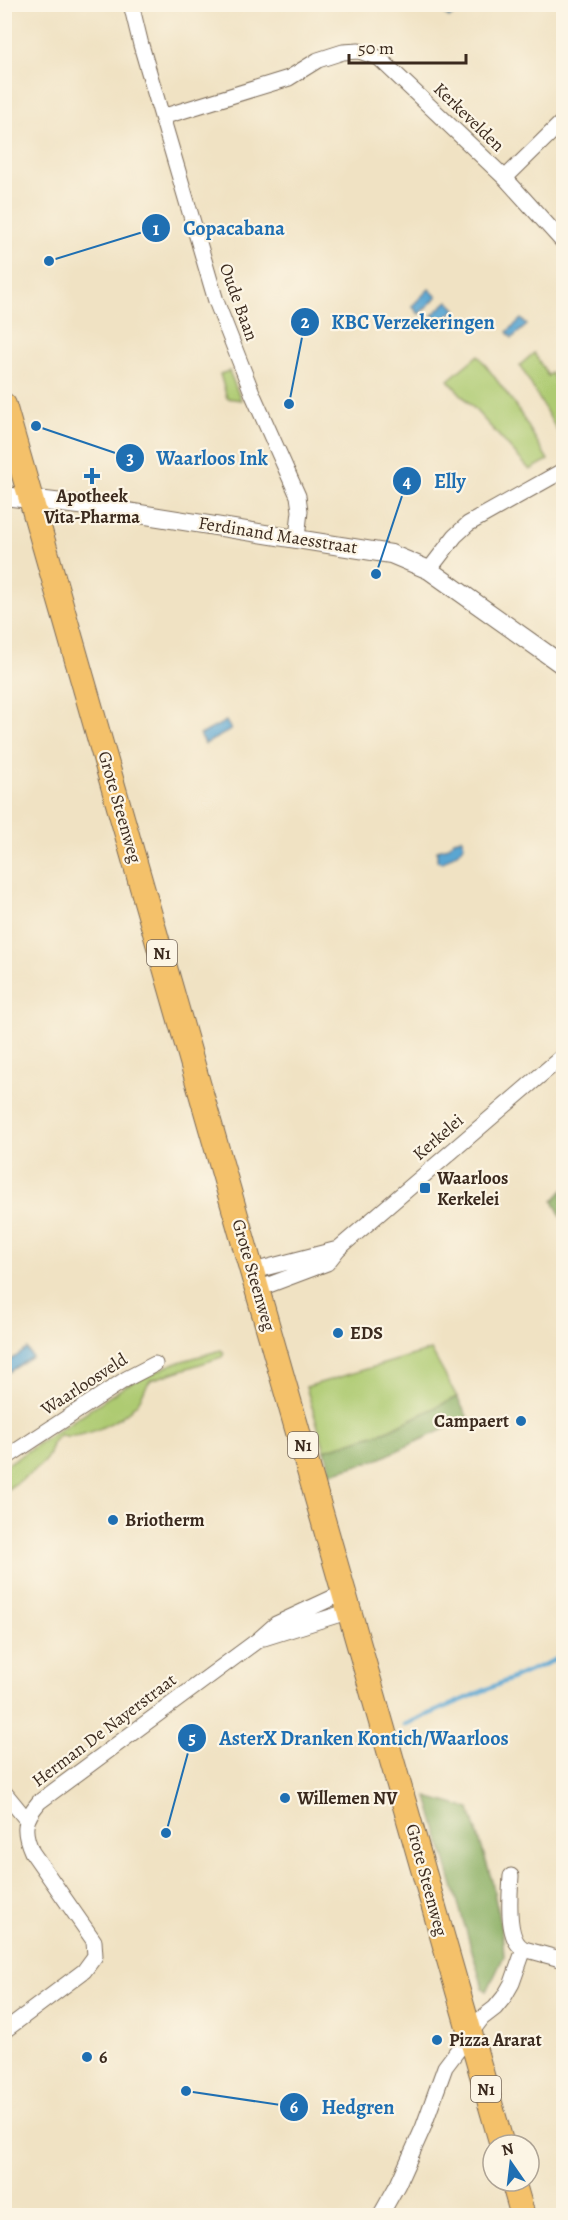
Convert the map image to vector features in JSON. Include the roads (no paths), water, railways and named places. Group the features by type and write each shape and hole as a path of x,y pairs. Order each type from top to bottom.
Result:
{"main road":[{"name":"Grote Steenweg","path":"4,405 499,2133"},
{"path":"516,2193 523,2216"}],"street":[{"name":"Oude Baan","path":"131,4 216,302 253,395 298,496 300,511 297,538"},
{"name":"Kerkevelden","path":"162,117 288,78 318,60 343,52 359,51 379,58 505,178 564,243"},
{"path":"505,178 564,120"},
{"path":"429,570 455,536 468,524 564,470"},
{"name":"Ferdinand Maesstraat","path":"4,496 107,509 391,554 429,570 564,666"},
{"name":"Kerkelei","path":"255,1280 327,1263 338,1249 564,1055"},
{"name":"Waarloosveld","path":"4,1459 126,1379 155,1364"},
{"name":"Herman De Nayerstraat","path":"27,1820 39,1802 258,1640 276,1624 347,1602"},
{"path":"4,1792 27,1820 25,1837 32,1852 94,1941 95,1956 84,1971 4,2031"},
{"path":"511,1876 509,1906 516,1944 524,1949 564,1960"},
{"path":"380,2216 398,2184 423,2128 445,2067 485,2014 495,2008 504,1997 512,1983 524,1949"}],"water":[{"path":"451,4 463,6 449,18 443,11"},
{"path":"429,289 437,297 419,314 412,306"},
{"path":"448,301 456,309 439,323 432,315"},
{"path":"521,319 527,325 512,338 507,332"},
{"path":"226,721 231,730 205,744 200,735"},
{"path":"462,838 464,845 461,850 442,863 437,861 437,850 448,847 454,840"},
{"path":"27,1349 32,1357 9,1372 5,1364"}],"waterway":[{"path":"404,1725 564,1656"}],"place":[{"name":"Copacabana","path":"49,261"},
{"name":"KBC Verzekeringen","path":"289,404"},
{"name":"Waarloos Ink","path":"36,426"},
{"name":"Apotheek Vita-Pharma","path":"92,476"},
{"name":"Elly","path":"376,574"},
{"name":"Waarloos Kerkelei","path":"425,1188"},
{"name":"EDS","path":"338,1333"},
{"name":"Campaert","path":"521,1421"},
{"name":"Briotherm","path":"113,1520"},
{"name":"Willemen NV","path":"285,1798"},
{"name":"AsterX Dranken Kontich/Waarloos","path":"166,1833"},
{"name":"Pizza Ararat","path":"437,2040"},
{"name":"6","path":"87,2057"},
{"name":"Hedgren","path":"186,2091"}]}
